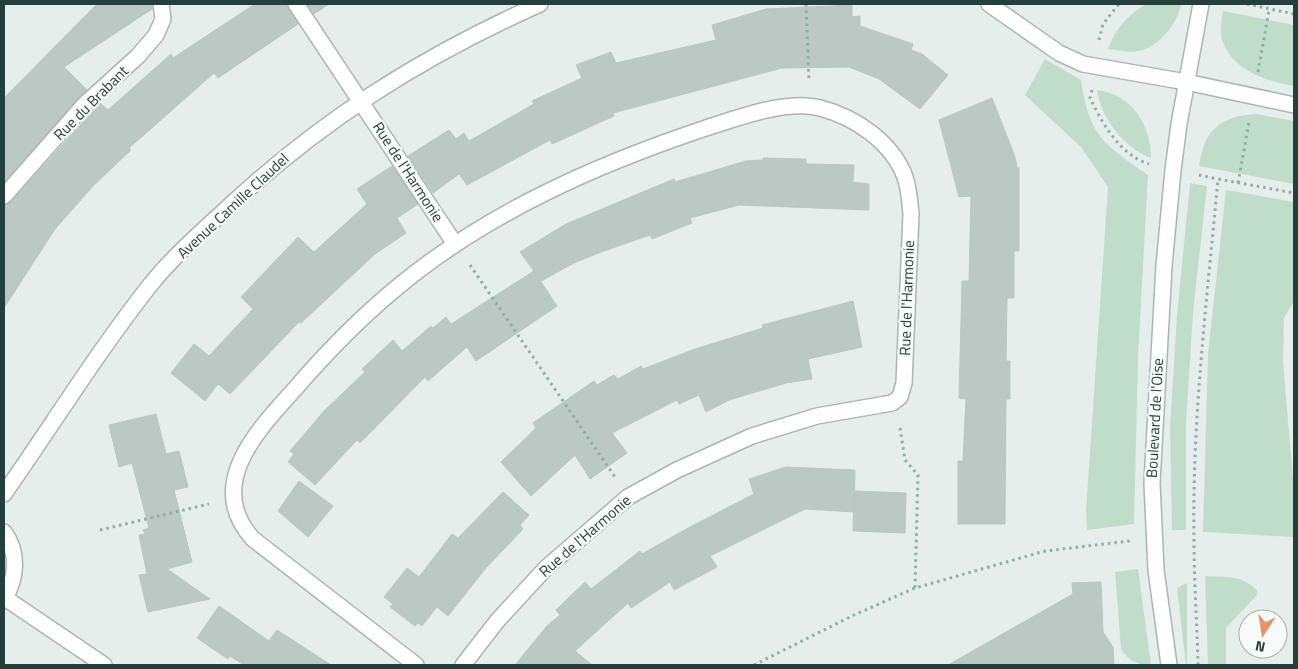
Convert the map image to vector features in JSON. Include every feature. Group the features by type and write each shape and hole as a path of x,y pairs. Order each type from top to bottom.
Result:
{"street":[{"name":"Rue du Brabant","path":"4,196 86,104 138,56 156,35 163,19 161,4"},
{"path":"296,4 361,101"},
{"name":"Avenue Camille Claudel","path":"4,494 75,386 152,283 238,197 306,139 400,75 479,31 540,4"},
{"path":"989,4 1059,53 1097,68 1186,82 1294,105"},
{"name":"Boulevard de l'Oise","path":"1169,665 1156,570 1152,483 1160,320 1173,170 1186,82 1201,4"},
{"name":"Rue de l'Harmonie","path":"361,101 456,244"},
{"name":"Rue de l'Harmonie","path":"416,665 253,539 244,528 233,486 248,444 272,414 352,328 395,289 456,244 509,212 640,150 768,110 810,107 820,108 854,121 875,135 894,157 905,176 910,214 904,383 897,400 887,404 817,416 752,436 695,461 628,497 546,568 498,620 463,665"},
{"path":"4,532 12,547 15,560 14,573 4,598 104,665"}],"path":[{"path":"806,4 810,107"},
{"path":"1119,4 1103,24 1097,68 1090,98 1107,129 1133,157 1173,170 1294,193"},
{"path":"1247,4 1294,14"},
{"path":"1198,665 1194,540 1201,356 1218,179"},
{"path":"456,244 628,497"},
{"path":"897,400 905,460 918,475 915,588"},
{"path":"100,530 235,498"},
{"path":"754,665 854,615 915,588 1045,551 1132,541"}],"green space":[{"path":"1146,4 1181,4 1172,26 1154,45 1135,52 1108,49 1123,23"},
{"path":"1223,11 1294,25 1294,86 1260,77 1231,57 1221,35"},
{"path":"1045,59 1081,80 1089,114 1101,136 1109,146 1148,175 1138,357 1134,524 1087,530 1086,511 1108,187 1081,147 1025,95"},
{"path":"1097,90 1120,98 1137,113 1147,134 1151,158 1132,147 1115,131 1103,111"},
{"path":"1256,114 1294,121 1294,184 1199,166 1205,143 1216,128 1232,118"},
{"path":"1190,183 1207,186 1193,313 1186,423 1186,530 1172,530 1170,427 1177,316"},
{"path":"1226,190 1294,202 1294,301 1284,318 1283,362 1294,490 1294,537 1203,532 1208,354"},
{"path":"1138,569 1151,665 1134,661 1127,657 1121,649 1115,572"},
{"path":"1205,576 1239,579 1257,590 1257,595 1244,609 1238,609 1238,615 1226,628 1226,665 1208,665"},
{"path":"1187,583 1187,665 1186,665 1177,588"}],"building":[{"path":"97,4 152,4 152,9 64,67 87,90 4,182 4,98"},
{"path":"255,4 287,4 298,24 218,78 214,73 129,148 131,150 93,186 55,229 4,308 4,205 11,202 100,103 108,110 171,54 173,58"},
{"path":"307,4 329,4 314,14"},
{"path":"852,5 852,17 860,16 860,26 913,44 911,50 922,54 948,75 920,109 879,79 849,67 782,68 613,113 614,116 552,144 550,140 467,185 459,174 433,193 408,156 449,130 456,139 464,133 469,141 534,104 532,101 582,78 576,65 611,52 616,63 716,40 712,25 766,9"},
{"path":"992,98 1015,157 1017,168 1019,168 1019,251 1014,251 1014,298 1007,298 1006,361 1010,361 1010,399 1006,399 1005,524 958,524 958,461 963,461 966,399 959,398 962,281 969,281 971,196 959,197 939,120"},
{"path":"763,158 806,159 806,164 854,165 853,182 869,184 869,210 739,205 690,218 692,223 652,239 650,235 601,252 574,263 541,281 520,252 566,224 674,179 675,182 746,161 763,160"},
{"path":"392,166 418,204 397,218 406,233 375,254 301,323 299,322 230,394 218,384 205,401 171,373 194,344 209,356 253,309 241,297 298,237 314,252 367,204 357,189"},
{"path":"534,271 557,306 476,361 467,347 428,381 425,377 360,443 357,440 315,485 288,462 294,454 290,451 325,410 365,372 362,369 393,340 402,351 431,326 433,328 446,317 451,324"},
{"path":"853,301 862,347 808,359 812,379 786,383 729,400 706,412 699,395 679,404 677,400 612,433 627,453 590,479 575,455 531,496 501,462 536,428 533,423 594,381 597,385 614,375 618,379 641,366 643,369 695,349 763,328 762,325"},
{"path":"156,414 166,454 179,451 188,487 174,490 192,562 167,569 210,599 148,612 139,575 147,574 139,535 145,534 143,530 149,528 132,463 119,467 109,425"},
{"path":"786,467 855,470 854,512 805,509 710,556 717,567 674,590 670,582 631,608 628,603 575,651 592,665 515,665 547,626 560,615 556,610 585,582 591,589 640,551 642,554 754,494 749,479"},
{"path":"299,481 333,506 308,537 278,511"},
{"path":"854,491 906,493 905,533 853,531"},
{"path":"503,492 529,515 520,525 523,529 485,569 448,616 437,607 422,626 418,623 415,626 390,607 393,604 384,597 407,568 419,577 452,534 458,538"},
{"path":"1101,582 1103,632 1113,647 1114,665 948,665 1073,594 1072,583"},
{"path":"219,606 269,641 277,630 331,665 244,665 230,656 228,659 197,638"}]}
